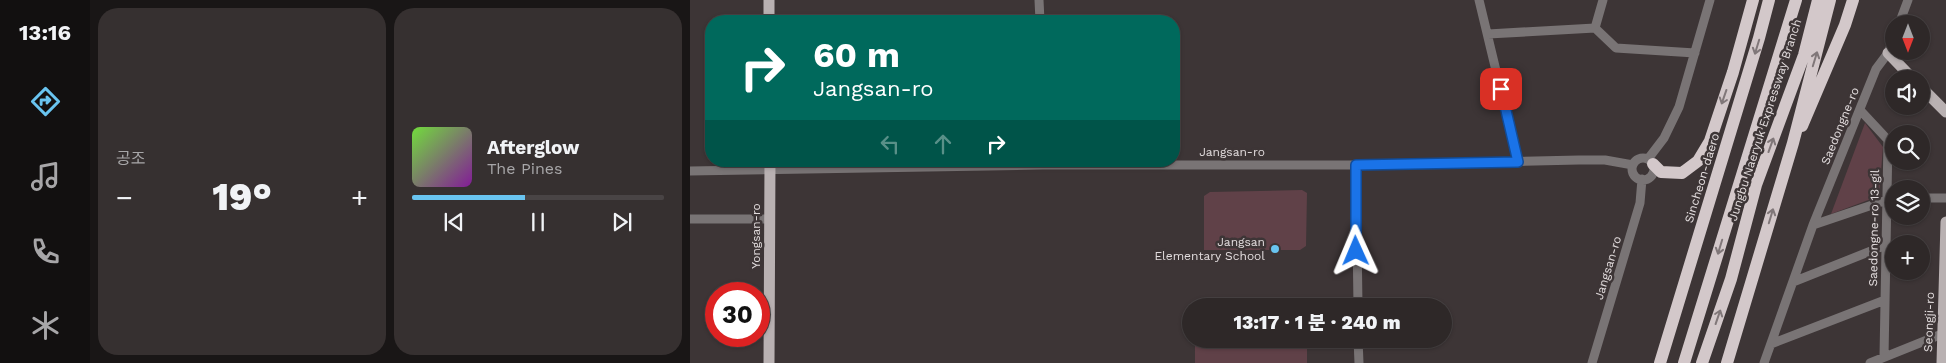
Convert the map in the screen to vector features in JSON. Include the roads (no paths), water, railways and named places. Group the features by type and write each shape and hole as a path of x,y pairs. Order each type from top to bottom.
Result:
{"highway":[{"path":"1650,162 1661,172 1682,173 1698,161 1710,141 1733,72 1753,0"},
{"name":"Sincheon-daero","path":"1660,363 1769,0"},
{"name":"Jungbu Naeryuk Expressway Branch","path":"1684,363 1796,0"},
{"name":"Jungbu Naeryuk Expressway Branch","path":"1702,363 1731,279 1756,185 1804,55 1818,0"},
{"path":"1727,363 1792,143 1830,0"},
{"path":"1792,143 1808,115 1854,0"}],"main road":[{"path":"769,0 769,15"},
{"path":"1895,60 1904,70"},
{"path":"1930,96 1946,112"},
{"name":"Yongsan-ro","path":"769,363 770,167"},
{"name":"Seongji-ro","path":"1942,363 1946,222"}],"street":[{"path":"1039,0 1040,15"},
{"path":"1479,0 1518,162"},
{"path":"1595,28 1603,0"},
{"path":"1650,162 1640,158 1633,165 1634,174 1642,179 1652,175 1650,162 1679,107 1710,0"},
{"path":"1902,15 1908,0"},
{"path":"1488,34 1595,28 1616,48 1695,53"},
{"name":"Saedongne-ro","path":"1764,363 1813,225 1876,69 1885,57"},
{"name":"Saedongne-ro 13-gil","path":"1860,110 1888,140 1890,180"},
{"name":"Jangsan-ro","path":"1180,164 1356,165 1605,160 1633,165"},
{"path":"1356,165 1358,298"},
{"path":"690,171 743,167"},
{"name":"Jangsan-ro","path":"1592,363 1640,203 1642,179"},
{"path":"1930,198 1946,198"},
{"path":"1813,225 1885,201"},
{"path":"690,219 770,219"},
{"path":"1792,282 1885,245"},
{"name":"Saedongne-ro 13-gil","path":"1884,357 1885,280"},
{"path":"1771,344 1885,300"},
{"path":"1870,363 1944,334"},
{"path":"1358,348 1359,363"}],"place":[{"name":"Jangsan Elementary School","path":"1275,249"}]}
